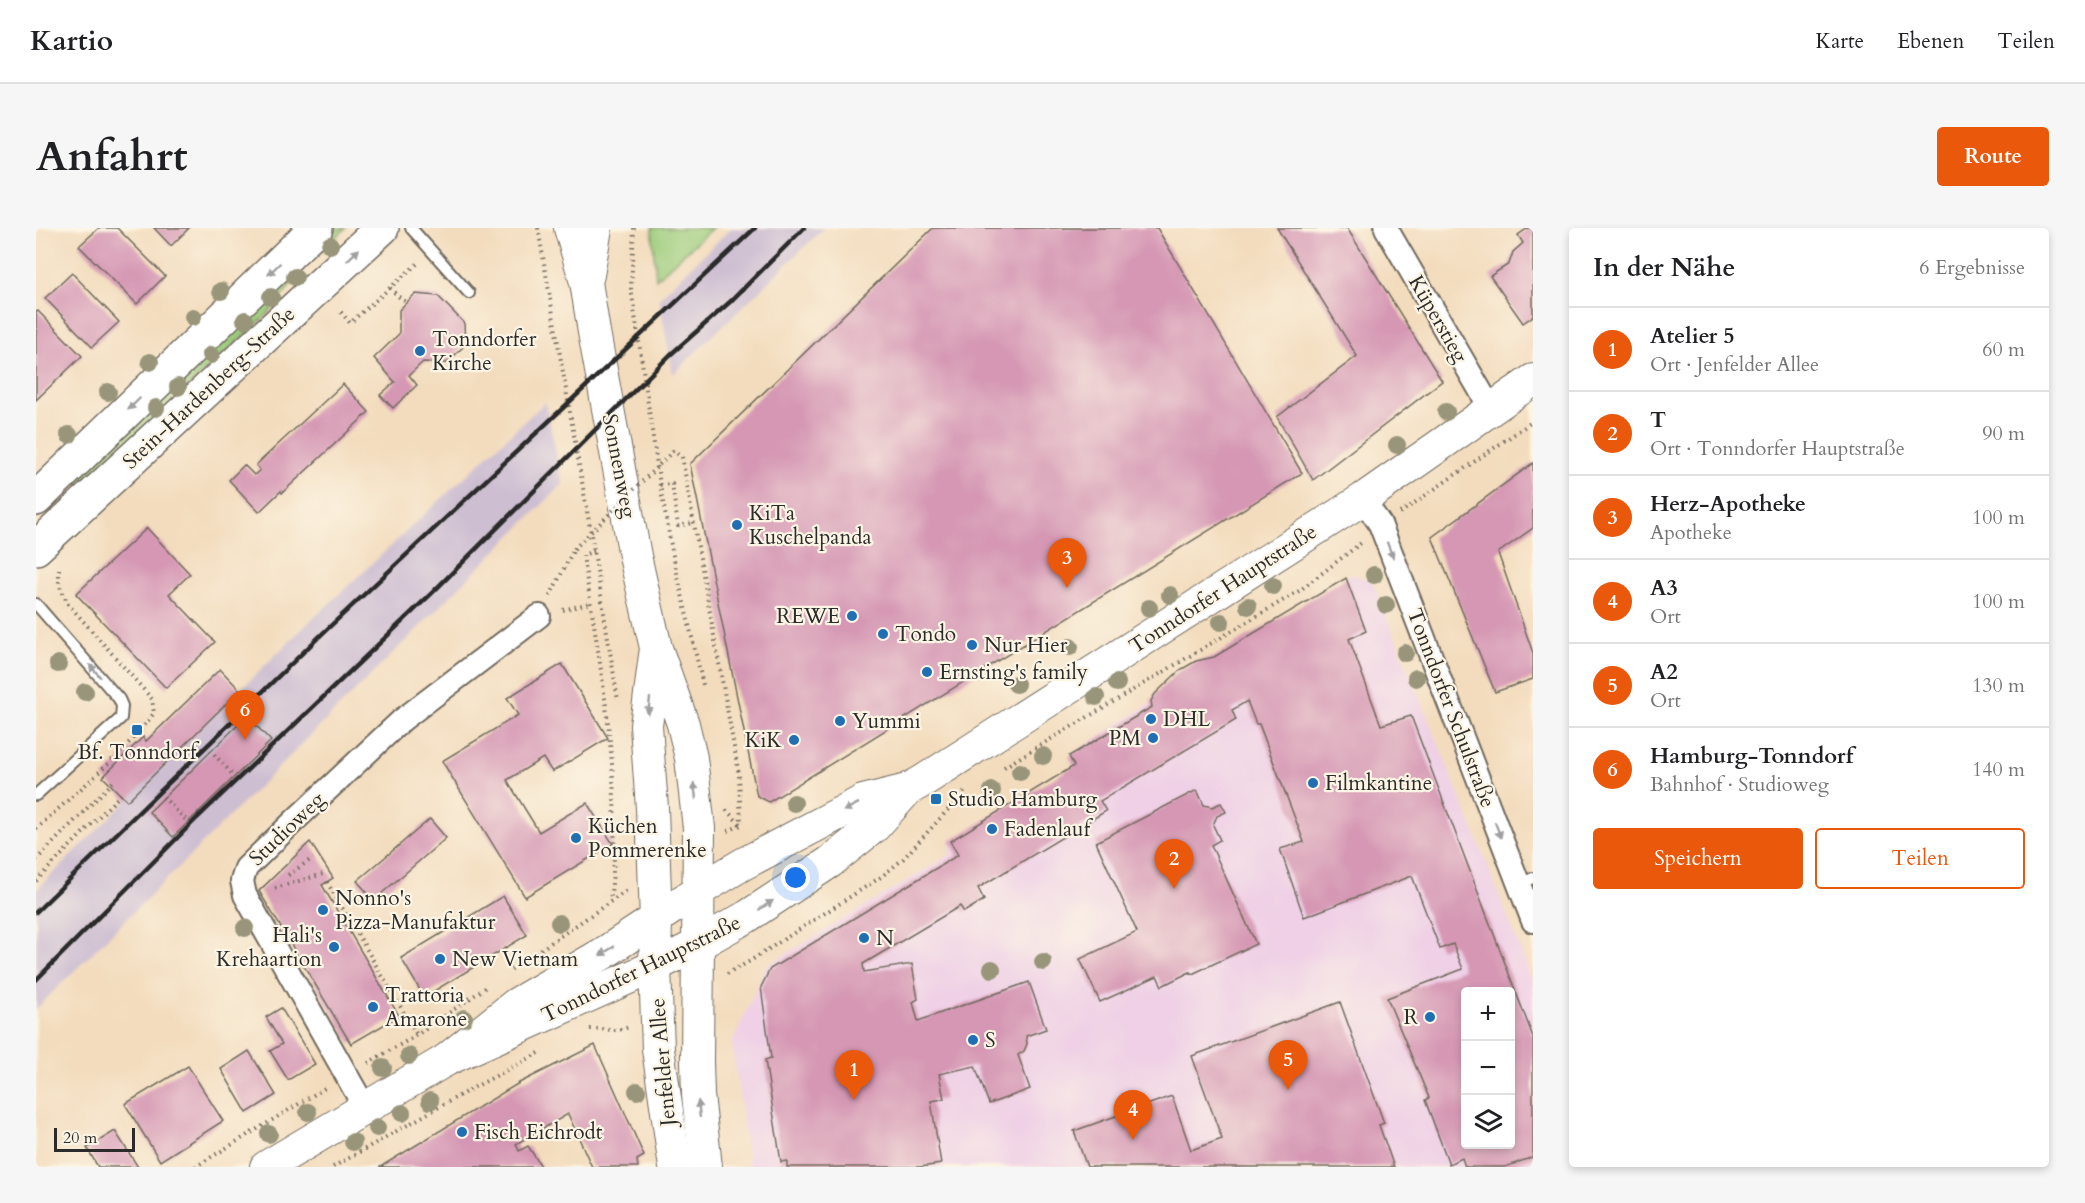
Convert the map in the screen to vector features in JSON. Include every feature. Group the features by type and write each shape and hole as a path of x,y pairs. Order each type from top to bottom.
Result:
{"main road":[{"name":"Stein-Hardenberg-Straße","path":"36,499 316,228"},
{"name":"Stein-Hardenberg-Straße","path":"36,548 382,228"},
{"name":"Sonnenweg","path":"570,228 586,282 635,556 656,648 683,724 691,758 699,828 697,945"},
{"name":"Sonnenweg","path":"586,282 596,228"},
{"name":"Tonndorfer Hauptstraße","path":"266,1167 446,1060 655,966 748,916 830,862 875,826 907,790 1363,499 1533,380"},
{"name":"Sonnenweg","path":"656,648 646,726 656,920"},
{"name":"Tonndorfer Hauptstraße","path":"446,1060 516,1004 604,953 698,891 774,847 862,801 907,790"},
{"name":"Jenfelder Allee","path":"656,920 658,1049 675,1167"},
{"name":"Jenfelder Allee","path":"697,945 698,1095 706,1167"}],"street":[{"name":"Küperstieg","path":"1386,228 1491,409"},
{"name":"Tonndorfer Schulstraße","path":"1363,499 1382,528 1526,881 1533,921"},
{"name":"Studioweg","path":"365,1108 245,895 242,886 244,872 294,821 402,720 539,616"}],"lane":[{"path":"411,228 470,293"},
{"path":"36,604 119,699 122,715 94,744 36,795"}],"path":[{"path":"538,228 596,560"},
{"path":"634,228 631,288 660,485 706,700"},
{"path":"341,312 350,323 423,259"},
{"path":"390,288 407,302"},
{"path":"999,770 1299,591 1382,528 1533,421"},
{"path":"539,616 574,549 673,452 682,457 739,775 741,825 721,806"},
{"path":"660,485 672,484 678,526 693,523"},
{"path":"594,551 584,555 610,736 615,862 610,902"},
{"path":"210,750 233,775"},
{"path":"36,860 113,782"},
{"path":"750,961 881,877 903,858 968,788"},
{"path":"36,881 124,791"},
{"path":"163,797 175,806 187,821"},
{"path":"288,875 313,858"},
{"path":"276,888 323,874"},
{"path":"327,882 417,1035"},
{"path":"504,975 617,897"},
{"path":"195,1167 417,1035 494,982"},
{"path":"586,1029 605,1028"},
{"path":"333,1167 471,1089 544,1051"}],"shaded area":[{"path":"731,228 824,228 673,374 659,298"},
{"path":"545,402 563,484 36,1009 36,890 305,626"},
{"name":"Studio Hamburg","path":"1351,574 1372,581 1533,982 1533,1167 749,1167 732,1044 766,966 950,855 950,841 1074,766 1069,756"}],"green space":[{"path":"334,228 346,228 309,262 268,314 79,485 69,481"},
{"path":"652,228 712,228 656,279"}],"building":[{"path":"99,228 117,228 165,276 137,304 79,246"},
{"path":"154,228 189,228 171,246"},
{"name":"Tondo","path":"933,228 1157,228 1302,473 769,802 757,796 690,464"},
{"path":"1277,228 1347,228 1442,381 1313,480 1277,417 1357,356"},
{"path":"1528,228 1533,228 1533,316 1523,323 1490,276 1509,264 1513,252 1523,243 1518,235"},
{"path":"72,273 119,322 92,347 45,298"},
{"name":"Tonndorfer Kirche","path":"415,294 438,296 464,323 465,345 447,363 423,362 409,375 417,385 393,408 380,395 395,382 374,358 399,334 399,310"},
{"path":"38,311 82,356 36,400 36,312"},
{"path":"343,384 369,412 259,512 229,480 244,465 254,475 260,470 256,465"},
{"path":"1533,463 1533,528 1498,553 1533,653 1533,679 1495,692 1432,537"},
{"path":"147,528 190,574 169,594 215,642 166,688 76,594"},
{"path":"1346,578 1366,631 1349,639 1381,725 1411,716 1514,987 1461,987 1461,1149 1515,1149 1515,990 1533,1037 1533,1157 1505,1167 1465,1167 1462,1158 1449,1164 1425,1100 1429,1098 1387,998 1463,969 1453,944 1440,949 1412,876 1304,917 1280,849 1304,842 1259,724 1256,724 1247,701 1232,710 1236,720 1100,801 1106,811 978,888 984,900 964,912 960,906 863,964 864,972 912,964 918,999 913,1002 918,1021 1029,982 1046,1029 1026,1036 1027,1044 1024,1051 1018,1055 1030,1089 989,1104 975,1066 939,1074 944,1099 931,1101 941,1164 920,1167 787,1167 787,1161 781,1162 765,1060 771,1058 761,987 770,969 958,855 950,841 1074,766 1069,756 1152,707 1151,701 1155,694 1180,670 1196,661 1214,657"},
{"path":"562,664 608,738 552,772 543,758 507,780 539,832 587,803 613,844 525,897 442,761 518,715 507,698"},
{"path":"220,669 240,690 127,801 103,777 143,737 146,741"},
{"path":"247,716 271,741 173,837 149,812"},
{"path":"1197,790 1204,805 1212,807 1221,803 1226,812 1217,816 1213,825 1220,840 1211,845 1256,944 1162,986 1157,976 1100,1002 1080,959 1137,932 1096,842"},
{"path":"430,819 446,838 374,900 357,881"},
{"path":"310,842 333,878 322,885 399,1016 351,1044 259,891"},
{"path":"503,896 527,935 424,997 401,958"},
{"path":"1340,1002 1384,1123 1379,1125 1394,1167 1087,1167 1074,1131 1172,1096 1191,1150 1222,1139 1192,1056"},
{"path":"281,1008 315,1064 288,1080 270,1051 282,1044 266,1017"},
{"path":"595,1045 644,1156 637,1160 638,1167 592,1167 568,1114 516,1144 519,1151 528,1146 541,1166 539,1167 380,1167 519,1083"},
{"path":"249,1051 276,1095 247,1113 221,1069"},
{"path":"188,1066 223,1121 160,1161 125,1104"},
{"path":"115,1131 138,1167 98,1167 87,1148"}],"railway":[{"path":"36,912 323,633 755,228"},
{"path":"36,980 197,818 433,592 670,355 731,301 804,228"}],"place":[{"name":"Tonndorfer Kirche","path":"420,351"},
{"name":"KiTa Kuschelpanda","path":"737,525"},
{"name":"Herz-Apotheke","path":"1067,588"},
{"name":"REWE","path":"852,616"},
{"name":"Tondo","path":"883,634"},
{"name":"Nur Hier","path":"972,645"},
{"name":"Ernsting's family","path":"927,672"},
{"name":"DHL","path":"1151,719"},
{"name":"Yummi","path":"840,721"},
{"name":"Bf. Tonndorf","path":"137,730"},
{"name":"PM","path":"1153,738"},
{"name":"Hamburg-Tonndorf","path":"245,740"},
{"name":"KiK","path":"794,740"},
{"name":"Filmkantine","path":"1313,783"},
{"name":"Studio Hamburg","path":"936,799"},
{"name":"Fadenlauf","path":"992,829"},
{"name":"Küchen Pommerenke","path":"576,838"},
{"name":"T","path":"1174,889"},
{"name":"Nonno's Pizza-Manufaktur","path":"323,910"},
{"name":"N","path":"864,938"},
{"name":"Hali's Krehaartion","path":"334,947"},
{"name":"New Vietnam","path":"440,959"},
{"name":"Trattoria Amarone","path":"373,1007"},
{"name":"R","path":"1430,1017"},
{"name":"S","path":"973,1040"},
{"name":"A2","path":"1288,1090"},
{"name":"Atelier 5","path":"854,1100"},
{"name":"Fisch Eichrodt","path":"462,1132"},
{"name":"A3","path":"1133,1140"}]}
